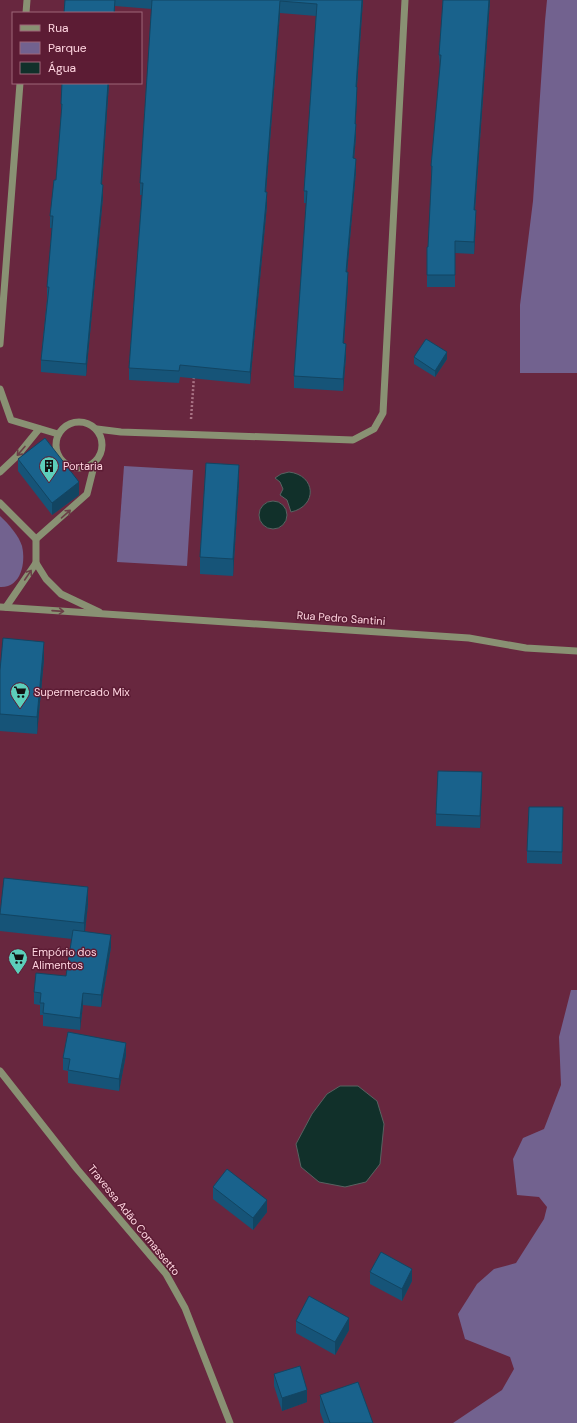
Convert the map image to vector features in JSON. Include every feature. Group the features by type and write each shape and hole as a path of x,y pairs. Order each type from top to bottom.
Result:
{"street":[{"path":"26,12 27,0"},
{"path":"97,429 121,432 353,440 374,429 383,413 405,0"},
{"path":"0,344 20,84"},
{"path":"0,389 11,420 58,434"},
{"path":"81,421 90,423 97,429 102,437 103,446 101,455 95,462 87,467 78,468 69,466 62,460 57,452 56,443 58,434 64,427 72,422 81,421"},
{"path":"0,472 17,456 39,429"},
{"path":"36,539 87,494 95,462"},
{"path":"0,502 36,539 36,563 3,607"},
{"name":"Rua Pedro Santini","path":"36,563 46,579 61,594 103,614"},
{"name":"Rua Pedro Santini","path":"3,607 469,638 526,648 577,651"},
{"name":"Travessa Adão Comassetto","path":"0,1071 77,1169 166,1274 185,1308 230,1423"}],"path":[{"path":"191,434 194,371"}],"green space":[{"path":"547,0 577,0 577,373 520,373 520,305 533,201"},
{"path":"124,466 193,470 187,566 117,562"},
{"path":"0,516 16,534 22,546 23,560 17,579 7,586 0,587"},
{"path":"571,990 577,990 577,1423 453,1423 502,1390 514,1369 510,1357 465,1339 458,1314 477,1284 494,1269 516,1263 544,1219 547,1207 539,1197 517,1195 513,1159 523,1138 544,1129 561,1085 559,1037"}],"water":[{"path":"289,472 298,474 304,479 309,484 310,491 306,504 300,509 291,512 287,500 280,495 283,489 280,482 275,478 281,474"},
{"path":"273,501 283,505 287,515 283,525 273,529 263,525 259,515 263,505"},
{"path":"340,1086 358,1086 377,1101 384,1124 380,1164 366,1182 345,1187 319,1182 301,1167 296,1144 312,1114 327,1094"}],"building":[{"path":"65,0 115,0 114,12 64,12"},
{"path":"152,0 362,0 353,158 356,159 346,272 348,272 343,343 346,344 343,379 294,376 307,191 304,191 317,4 280,1 265,192 267,192 250,372 180,365 179,371 129,368 143,183 140,183"},
{"path":"443,0 489,0 474,210 476,210 474,242 455,241 455,275 427,275 431,166 441,55 439,55"},
{"path":"62,84 108,84 101,184 103,185 86,364 41,360 49,287 47,287 53,216 50,216 54,180 56,180"},
{"path":"426,339 447,352 435,371 414,357"},
{"name":"Portaria","path":"45,438 79,482 52,503 18,459"},
{"path":"206,463 239,465 233,559 200,557"},
{"name":"Supermercado Mix","path":"3,638 44,642 37,717 0,714 0,670"},
{"path":"438,771 482,772 480,816 436,814"},
{"path":"529,807 563,807 562,852 527,851"},
{"path":"4,878 88,887 84,923 0,914"},
{"path":"73,930 111,935 101,995 83,993 80,1018 43,1013 44,1003 40,1003 41,993 34,992 36,973 66,976"},
{"path":"68,1032 126,1043 119,1079 68,1070 70,1059 63,1058"},
{"path":"227,1169 267,1200 253,1218 213,1187"},
{"path":"381,1252 412,1269 402,1289 370,1272"},
{"path":"309,1296 349,1318 335,1342 296,1321"},
{"path":"300,1366 307,1390 282,1398 274,1374"},
{"path":"358,1382 373,1423 330,1423 320,1395"}],"place":[{"name":"Portaria","path":"49,483"},
{"name":"Supermercado Mix","path":"20,709"},
{"name":"Empório dos Alimentos","path":"18,975"}]}
